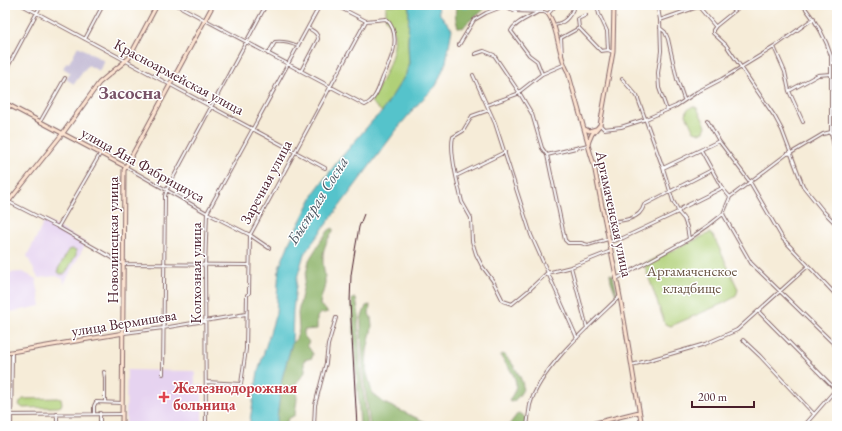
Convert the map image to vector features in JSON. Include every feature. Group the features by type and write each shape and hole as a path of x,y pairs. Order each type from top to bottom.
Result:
{"street":[{"name":"Красноармейская улица","path":"22,5 325,168"},
{"path":"5,72 41,5"},
{"path":"85,39 103,5"},
{"path":"5,206 7,201 63,133 99,83 126,61 132,54 158,5"},
{"path":"177,5 365,105 370,102 376,93 394,54 394,29 390,22 386,19 366,21 335,5"},
{"name":"Новолипецкая улица","path":"122,426 124,333 124,170 213,5"},
{"path":"163,374 165,196 167,189 212,108 266,5"},
{"name":"Колхозная улица","path":"206,426 207,213 320,5"},
{"path":"548,14 556,5"},
{"path":"597,5 599,14 607,31 608,50"},
{"path":"584,127 585,130 589,131 597,129 600,125 613,52 614,5"},
{"path":"660,20 703,5"},
{"path":"742,5 716,26 712,33 724,42 775,117 791,153 803,186 824,212 837,225"},
{"path":"803,5 814,18 829,49 831,74 831,132 835,151 837,153"},
{"path":"459,45 474,20 486,13 504,6 516,11 548,14"},
{"path":"699,7 716,26"},
{"path":"658,8 661,51 658,80 659,88 667,110"},
{"path":"553,25 560,24 566,20 573,9"},
{"path":"538,12 519,23 512,28 511,31 530,55 537,61 542,74"},
{"path":"547,155 588,145 568,72 564,65 553,25 548,14"},
{"path":"586,15 578,19 579,28 601,51 608,50 613,52"},
{"path":"600,125 601,128 607,129 621,127 646,119 676,106 684,99 722,79 774,47 814,18"},
{"name":"Заречная улица","path":"206,382 241,384 246,349 246,314 247,296 249,292 250,235 366,21"},
{"path":"301,71 318,39 316,33 308,28"},
{"path":"562,58 561,38 579,28"},
{"path":"660,28 665,32 668,39 677,79 684,99"},
{"path":"268,54 275,42 291,43 298,46"},
{"path":"774,47 785,72 789,92 803,122"},
{"path":"475,54 484,51 494,55 520,93 532,114 542,148 544,153 547,155 565,240 568,243 581,243 588,245 623,238 678,212 682,208 722,188"},
{"path":"487,105 520,93 542,74 564,65"},
{"path":"789,92 818,75 831,74"},
{"path":"473,75 495,123 531,235 577,338"},
{"path":"40,122 65,78"},
{"path":"622,79 637,96 670,192 678,208 678,212 684,219 687,227 689,239"},
{"name":"улица Яна Фабрициуса","path":"5,103 167,189 207,213 250,235 269,248"},
{"path":"489,110 472,116 463,131 453,137 453,157 462,202 471,218 472,241 476,254 482,266 493,281 503,301 512,304 547,273 571,267 611,251"},
{"path":"707,120 719,140 750,182 783,239 837,296"},
{"name":"Аргамаченская улица","path":"597,129 590,137 588,145 594,165 620,296 642,426"},
{"path":"616,279 689,239 710,225 723,214 730,197 787,154 823,134 831,132"},
{"path":"663,168 719,140"},
{"path":"701,150 722,188 730,197"},
{"path":"456,176 504,152"},
{"path":"58,227 100,154"},
{"path":"605,222 622,221 639,215 643,210 644,205 712,170"},
{"path":"7,201 58,227 123,264 249,265"},
{"path":"723,214 751,263 837,346"},
{"path":"632,365 705,344 737,330 759,312 808,266"},
{"path":"571,267 586,328"},
{"path":"527,426 531,404 539,386 555,362 586,328 620,296"},
{"path":"759,312 836,389 804,426"},
{"name":"улица Вермишева","path":"5,353 246,314"},
{"path":"314,426 315,405 326,363 328,345 336,318"},
{"path":"743,340 814,414"},
{"path":"11,426 12,352"},
{"path":"104,372 105,402"},
{"path":"94,413 94,406 96,402 122,403"},
{"path":"583,426 639,412"},
{"path":"5,415 94,413 122,414"},
{"path":"100,413 100,426"},
{"path":"57,414 57,426"}],"shaded area":[{"path":"78,46 104,61 99,71 88,65 74,84 66,79 71,73 63,68 67,62 69,63"},
{"path":"45,220 86,243 64,284 63,279 56,276 38,278 27,256"},
{"path":"23,272 36,279 41,306 5,313 5,273"},
{"name":"Железнодорожная больница","path":"127,370 195,371 195,385 202,385 202,426 126,426"}],"green space":[{"path":"386,5 409,5 409,63 406,74 382,112 371,102 386,72 394,49 392,27 386,19"},
{"path":"456,5 487,5 482,12 468,22 463,28 458,27 457,24"},
{"path":"693,106 697,108 706,126 704,131 700,133 694,131 686,115 687,110"},
{"path":"333,228 323,253 325,284 320,305 328,312 320,314 317,317 317,329 304,330 304,336 309,342 307,345 313,354 312,358 304,360 305,372 295,386 297,398 295,415 288,419 285,426 276,426 282,378 292,343 296,339 299,329 298,313 309,260 322,239 329,230"},
{"name":"Аргамаченское кладбище","path":"710,233 714,237 738,289 737,293 735,297 724,303 671,326 665,324 644,264"},
{"path":"69,250 76,250 76,255 65,274 60,274 58,269"},
{"path":"610,274 613,275 616,295 611,281"},
{"path":"355,298 359,316 358,324 361,376 368,426 360,426 352,303 352,299"},
{"path":"370,305 369,314 371,317 372,327 367,351 366,369 372,393 384,403 434,426 370,426 363,374 361,319 366,306"},
{"path":"502,354 508,359 519,374 523,384 521,394 514,401 510,402 509,401 516,384 511,371 500,355"},
{"path":"23,399 61,399 62,403 61,406 58,407 23,408 19,405"},
{"path":"518,413 525,417 526,426 508,426"}],"water":[{"name":"Быстрая Сосна","path":"409,5 438,5 439,13 452,29 446,62 436,86 401,124 304,254 297,278 293,311 292,343 282,378 276,426 249,426 258,372 276,313 279,268 290,241 316,190 338,161 373,120 382,112 406,74 409,63"}],"waterway":[{"path":"459,5 465,7 471,5"}],"railway":[{"path":"357,426 350,302 351,275 359,227 364,214"}],"place":[{"name":"Железнодорожная больница","path":"164,397"}],"district":[{"name":"Засосна","path":"130,92"}]}
